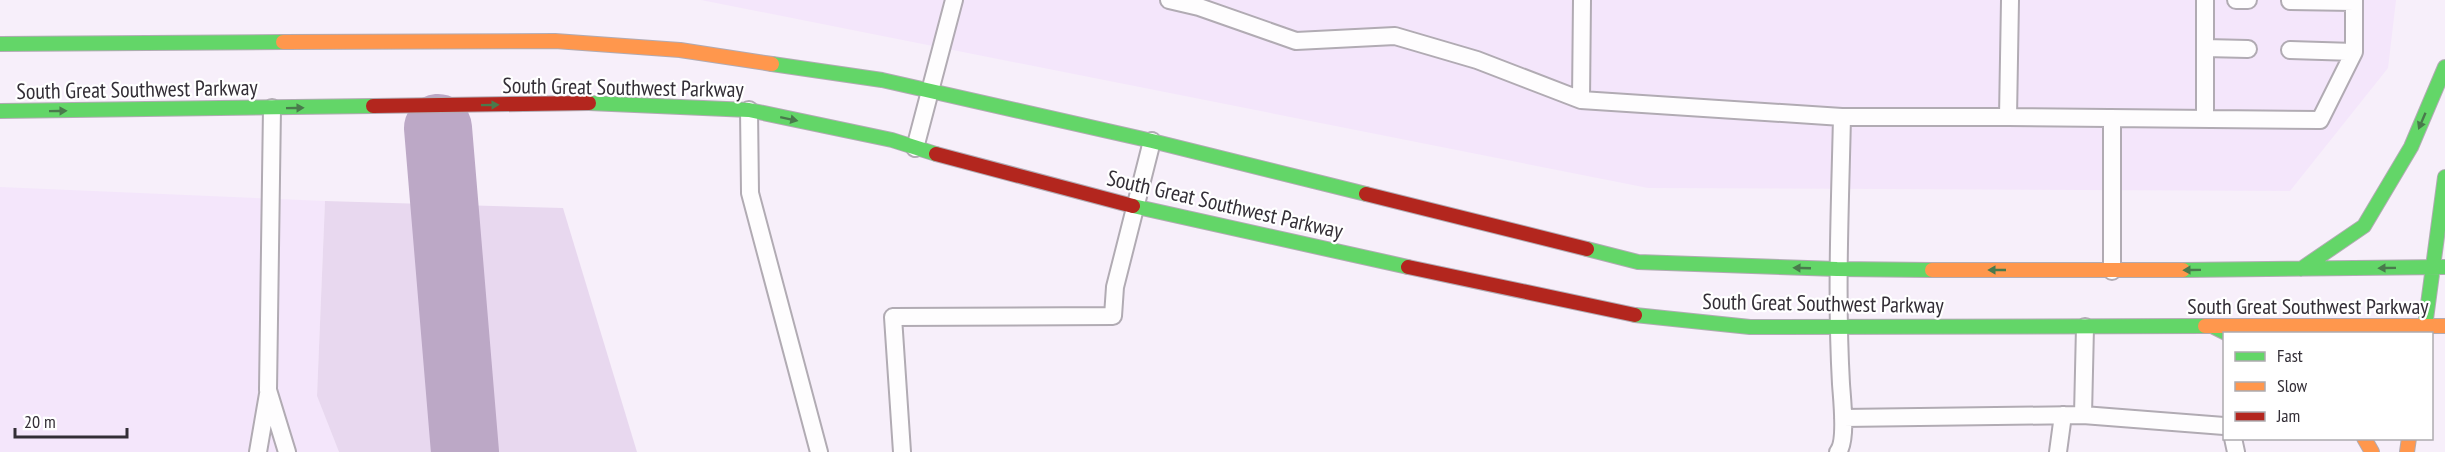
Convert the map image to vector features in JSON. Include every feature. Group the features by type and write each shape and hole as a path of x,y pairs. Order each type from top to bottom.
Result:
{"main road":[{"name":"South Great Southwest Parkway","path":"0,45 555,41 680,50 882,80 1152,141 1638,262 1838,269 2112,271 2439,267"},
{"path":"2301,269 2364,226 2411,147 2445,67"},
{"name":"South Great Southwest Parkway","path":"0,111 610,103 749,110 892,140 1135,207 1622,314 1750,327 2424,329 2445,326"},
{"path":"2424,329 2439,267 2445,177"},
{"path":"2214,327 2226,332"}],"lane":[{"path":"915,148 954,0"},
{"path":"1169,0 1199,6 1296,41 1395,36 1477,60 1581,100 1842,117 2320,120 2354,51 2354,1 2290,1"},
{"path":"1581,100 1582,0"},
{"path":"2008,117 2010,0"},
{"path":"2205,0 2205,119"},
{"path":"2236,0 2248,0"},
{"path":"2205,48 2248,49"},
{"path":"2290,50 2354,51"},
{"path":"258,452 268,390 272,108"},
{"path":"749,110 750,194 819,452"},
{"path":"1838,452 1841,448 1843,418 1838,326 1842,117"},
{"path":"2112,118 2112,271"},
{"path":"902,452 893,317 1113,316 1115,287 1152,141"},
{"path":"2083,415 2085,327"},
{"path":"268,390 287,452"},
{"path":"2058,452 2063,415"},
{"path":"1843,418 2083,415 2223,426"}],"shaded area":[{"path":"701,0 2396,0 2388,68 2290,191 1648,188"},
{"path":"0,187 325,201 317,396 339,452 0,452"},
{"path":"325,201 563,208 637,452 339,452 317,396"}],"waterway":[{"path":"438,128 465,452"}],"traffic: fast":[{"path":"0,44 283,42"},
{"path":"772,64 882,80 1152,141 1366,194"},
{"path":"2301,269 2364,226 2411,147 2445,67"},
{"path":"589,103 749,110 892,140 936,154"},
{"path":"0,111 373,106"},
{"path":"2424,332 2445,177"},
{"path":"1133,206 1408,267"},
{"path":"1587,249 1638,262 1932,270"},
{"path":"2183,270 2445,267"},
{"path":"1635,315 1750,327 2205,326"},
{"path":"2214,327 2224,332"}],"traffic: slow":[{"path":"283,42 555,41 680,50 772,64"},
{"path":"1932,270 2183,270"},
{"path":"2205,326 2445,326"},
{"path":"2365,440 2372,452"},
{"path":"2407,452 2409,440"}],"traffic: jam":[{"path":"373,106 589,103"},
{"path":"936,154 1133,206"},
{"path":"1366,194 1587,249"},
{"path":"1408,267 1635,315"}]}
